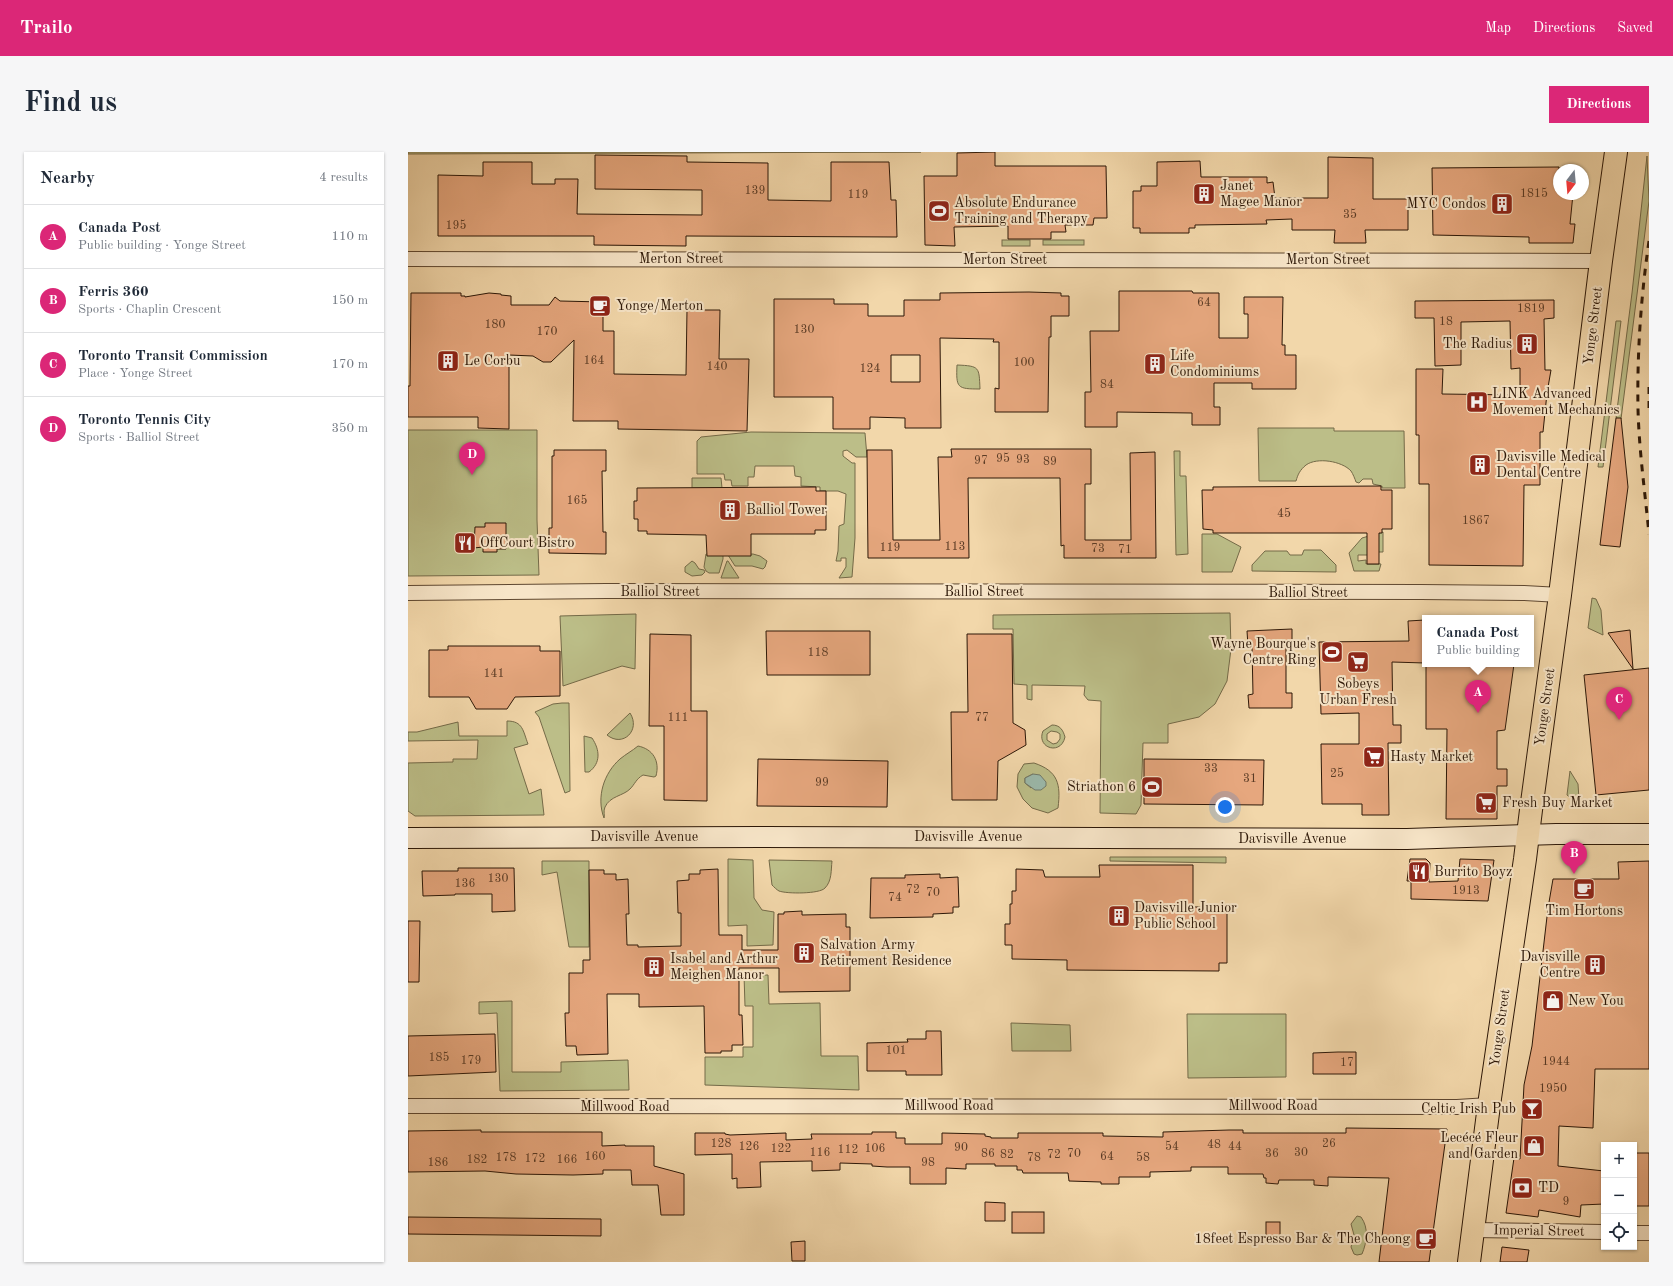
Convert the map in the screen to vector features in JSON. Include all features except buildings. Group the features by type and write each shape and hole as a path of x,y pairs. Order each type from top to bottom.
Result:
{"main road":[{"name":"Yonge Street","path":"1469,1262 1489,1105 1528,836 1560,595 1601,261 1616,152"}],"street":[{"name":"Merton Street","path":"408,259 1601,261"},
{"name":"Balliol Street","path":"408,593 1460,592 1560,595"},
{"name":"Davisville Avenue","path":"408,838 762,837 1407,839 1647,834"},
{"name":"Millwood Road","path":"408,1106 1457,1107 1489,1105"},
{"name":"Imperial Street","path":"1473,1230 1601,1232"},
{"path":"1637,1233 1649,1233"}],"green space":[{"path":"408,152 921,152 408,154"},
{"path":"1647,156 1649,201 1621,419 1616,418 1632,293"},
{"path":"1002,240 1030,240 1030,246 1002,246"},
{"path":"1043,240 1084,240 1084,245 1043,245"},
{"path":"1616,321 1621,321 1603,467 1598,467"},
{"path":"957,365 970,366 977,369 980,389 960,386 957,378"},
{"path":"1258,428 1334,428 1334,431 1404,431 1405,488 1382,488 1382,486 1373,484 1372,479 1363,479 1359,483 1356,482 1351,471 1342,465 1329,461 1316,461 1306,465 1300,472 1296,481 1259,481"},
{"path":"408,430 537,430 537,520 539,575 408,576"},
{"path":"751,432 865,433 867,457 856,457 847,450 843,451 843,456 852,463 855,463 855,538 852,577 839,578 846,567 846,558 841,558 841,561 836,561 839,526 844,524 846,494 838,491 820,491 820,487 801,486 801,477 795,476 794,466 755,466 754,477 748,477 748,486 732,486 731,480 725,480 724,474 697,474 697,441 701,437"},
{"path":"1174,451 1180,451 1180,476 1186,476 1188,554 1176,555"},
{"path":"692,478 721,478 722,488 692,488"},
{"path":"1383,532 1383,552 1375,552 1373,555 1358,555 1358,561 1366,560 1366,564 1381,564 1379,571 1354,571 1349,553 1362,538"},
{"path":"1202,534 1217,534 1241,547 1232,572 1202,572"},
{"path":"1304,550 1321,550 1336,565 1336,572 1252,571 1252,565 1265,551 1287,551 1290,555 1302,555"},
{"path":"706,554 723,554 719,573 709,573 706,571 704,567"},
{"path":"753,554 760,556 767,561 763,569 752,566 735,566 728,555"},
{"path":"692,561 699,569 704,570 705,572 702,575 692,576 685,572 685,567"},
{"path":"728,561 739,578 721,578"},
{"path":"1592,598 1596,599 1601,610 1603,635 1588,628"},
{"path":"1230,613 1231,649 1227,681 1215,704 1199,717 1168,724 1168,743 1143,743 1141,805 1136,814 1100,813 1101,701 1088,700 1084,695 1085,686 1032,685 1032,700 1027,699 1027,685 1014,684 1013,629 993,629 993,615"},
{"path":"636,614 635,669 622,666 563,686 560,616"},
{"path":"569,703 570,791 565,793 539,717 535,712 553,704"},
{"path":"630,713 633,719 633,725 632,731 629,735 619,739 607,735"},
{"path":"507,721 512,721 522,728 528,744 514,748 529,794 541,789 544,815 415,816 408,811 408,763 453,762 453,759 477,759 478,740 408,741 408,732 417,732 458,722 459,736 507,736"},
{"path":"1052,725 1059,727 1065,737 1063,743 1054,748 1050,748 1043,742 1043,731","holes":["1051,731 1060,734 1060,739 1057,743 1053,744 1047,740 1047,734"]},
{"path":"584,736 592,738 598,752 596,765 589,772 585,772"},
{"path":"638,746 648,750 654,756 657,765 656,776 643,775 627,791 613,798 607,803 604,809 604,818 601,794 606,778 614,765 620,759"},
{"path":"1034,763 1042,766 1053,774 1058,785 1058,808 1048,813 1032,808 1023,799 1017,787 1018,774 1024,764","holes":["1033,774 1031,788 1025,783 1025,778"]},
{"path":"1570,771 1578,784 1579,799 1572,799 1567,795"},
{"path":"1110,857 1226,857 1226,863 1110,861"},
{"path":"728,859 753,860 754,898 762,910 774,912 773,945 747,946 747,925 728,926"},
{"path":"769,860 832,861 829,882 825,888 817,891 796,893 779,891 772,885"},
{"path":"542,861 589,861 589,947 569,947 557,872 542,875"},
{"path":"744,975 768,975 769,1004 820,1003 821,1056 858,1056 859,1090 705,1085 705,1057 743,1057 743,1047 753,1047 753,1006 745,1006"},
{"path":"512,1001 512,1072 561,1072 561,1062 628,1060 629,1090 500,1091 497,1013 479,1014 479,1002"},
{"path":"1187,1014 1286,1014 1286,1077 1188,1078"},
{"path":"1011,1023 1070,1025 1071,1051 1012,1051"},
{"path":"1357,1216 1361,1217 1364,1221 1366,1235 1362,1254 1357,1255 1354,1254 1351,1247 1354,1235 1351,1224"}],"shaded area":[{"path":"1033,774 1040,775 1046,782 1046,786 1041,790 1035,790 1025,783 1025,778"}],"railway":[{"path":"1649,241 1640,324 1638,366 1638,409 1642,471 1649,534"},
{"path":"1649,387 1649,414"}],"place":[{"name":"Janet Magee Manor","path":"1204,194"},
{"name":"MYC Condos","path":"1502,204"},
{"name":"Absolute Endurance Training and Therapy","path":"939,211"},
{"name":"Yonge/Merton","path":"600,306"},
{"name":"The Radius","path":"1527,344"},
{"name":"Le Corbu","path":"448,361"},
{"name":"Life Condominiums","path":"1155,364"},
{"name":"LINK Advanced Movement Mechanics","path":"1477,402"},
{"name":"Davisville Medical Dental Centre","path":"1480,465"},
{"name":"Toronto Tennis City","path":"472,475"},
{"name":"Balliol Tower","path":"730,510"},
{"name":"OffCourt Bistro","path":"465,543"},
{"name":"Wayne Bourque's Centre Ring","path":"1332,652"},
{"name":"Sobeys Urban Fresh","path":"1358,662"},
{"name":"Canada Post","path":"1478,713"},
{"name":"Toronto Transit Commission","path":"1619,720"},
{"name":"Hasty Market","path":"1374,757"},
{"name":"Striathon 6","path":"1152,787"},
{"name":"Fresh Buy Market","path":"1486,803"},
{"name":"Burrito Boyz","path":"1419,872"},
{"name":"Ferris 360","path":"1574,874"},
{"name":"Tim Hortons","path":"1584,889"},
{"name":"Davisville Junior Public School","path":"1119,916"},
{"name":"Salvation Army Retirement Residence","path":"804,953"},
{"name":"Davisville Centre","path":"1595,965"},
{"name":"Isabel and Arthur Meighen Manor","path":"654,967"},
{"name":"New You","path":"1553,1001"},
{"name":"Celtic Irish Pub","path":"1532,1109"},
{"name":"Lecécé Fleur and Garden","path":"1534,1146"},
{"name":"TD","path":"1522,1188"},
{"name":"18feet Espresso Bar & The Cheong","path":"1426,1239"}]}
